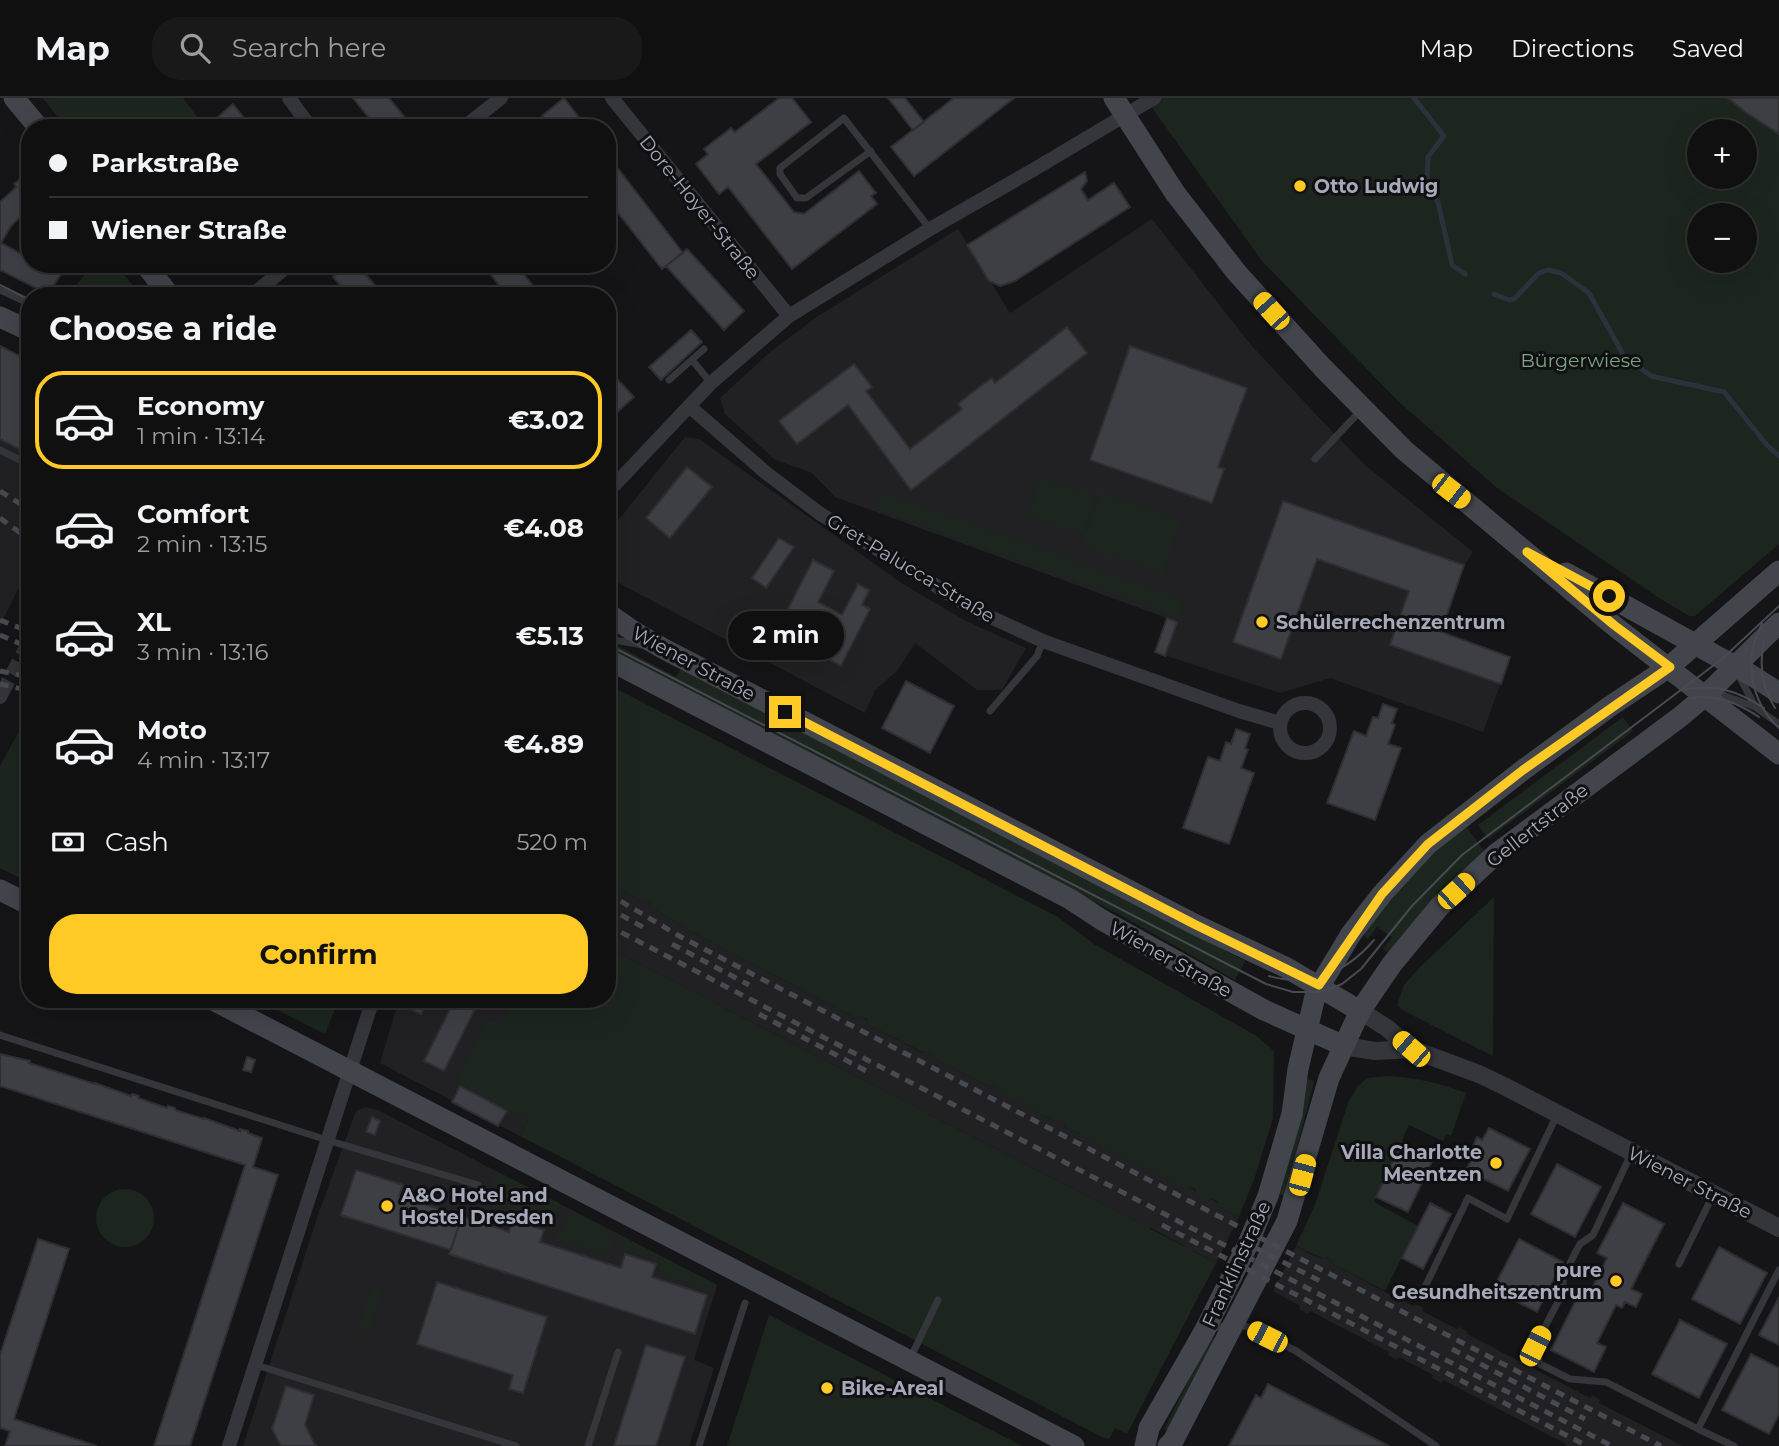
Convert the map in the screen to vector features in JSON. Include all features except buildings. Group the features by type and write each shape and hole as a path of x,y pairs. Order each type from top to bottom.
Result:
{"main road":[{"path":"14,98 32,119"},
{"path":"1120,106 1175,193 1237,273 1404,450 1614,625 1703,691 1779,754"},
{"path":"152,273 163,287"},
{"path":"0,317 21,327"},
{"path":"1527,552 1695,643 1779,693"},
{"path":"1306,1031 1319,985 1382,894 1428,844 1534,762 1670,667 1779,571"},
{"name":"Wiener Straße","path":"616,619 664,649 1196,925 1319,985 1360,1011"},
{"name":"Gellertstraße","path":"1344,1046 1360,1011 1392,964 1440,906 1496,854 1703,691 1779,623"},
{"name":"Wiener Straße","path":"616,664 1070,899 1101,920 1255,1006 1344,1046"},
{"path":"0,890 21,900"},
{"path":"228,1008 1074,1446"},
{"name":"Franklinstraße","path":"1145,1446 1149,1428 1205,1330 1247,1246 1268,1196 1292,1114 1306,1031"},
{"name":"Franklinstraße","path":"1168,1446 1287,1221 1329,1079 1344,1046"}],"street":[{"path":"289,98 304,119"},
{"path":"483,119 501,98"},
{"name":"Dore-Hoyer-Straße","path":"611,98 789,316"},
{"path":"616,483 711,383 789,316 1120,106 1154,98"},
{"path":"262,287 279,273"},
{"name":"Gret-Palucca-Straße","path":"689,405 765,472 819,513 975,610 1043,641 1280,723"},
{"path":"229,1446 370,1008"},
{"name":"Wiener Straße","path":"1360,1011 1387,1028 1411,1049 1479,1074 1779,1228"},
{"name":"Wiener Straße","path":"1344,1046 1376,1051 1411,1049"}],"lane":[{"path":"871,151 806,198 797,198 780,174 780,168 844,118 871,151 930,229"},
{"path":"0,290 21,300"},
{"path":"669,380 704,349"},
{"path":"692,360 711,383"},
{"path":"1315,459 1362,408"},
{"path":"0,450 21,460"},
{"path":"616,640 664,649"},
{"path":"990,711 1037,656 1043,641"},
{"path":"1734,665 1755,707"},
{"path":"1703,691 1727,695 1755,707 1779,724"},
{"path":"0,1035 327,1140 478,1185"},
{"path":"1425,1287 1468,1198 1507,1219 1557,1114"},
{"path":"1632,1152 1592,1235 1580,1244 1563,1278 1563,1292 1535,1346 1540,1364 1570,1379 1606,1382 1734,1446"},
{"path":"1679,1264 1713,1194"},
{"path":"1698,1429 1779,1270"},
{"path":"909,1361 938,1300"},
{"path":"699,1446 745,1303"},
{"path":"1205,1330 1234,1324 1248,1327 1296,1351 1436,1446"},
{"path":"588,1446 618,1352"},
{"path":"255,1365 516,1446"}],"shaded area":[{"path":"1152,219 1251,345 1326,425 1365,465 1473,552 1464,566 1441,632 1510,657 1483,732 1330,678 1280,693 1155,652 1167,618 835,497 812,473 774,459 725,414 720,398 769,353 815,318 958,229 1010,313"},
{"path":"0,346 21,356 21,583 0,626"},
{"path":"685,437 699,439 903,584 968,622 1026,648 1002,690 977,690 915,643 897,671 875,690 865,713 616,582 616,523"},
{"path":"616,885 642,902 645,898 651,902 649,906 694,933 858,1019 860,1016 868,1021 867,1024 923,1053 927,1051 932,1057 990,1087 993,1085 1000,1088 999,1092 1054,1121 1057,1118 1065,1123 1064,1126 1187,1189 1189,1186 1209,1201 1210,1198 1218,1203 1217,1206 1239,1217 1216,1263 1194,1251 1184,1250 1185,1246 1151,1228 1148,1231 1141,1224 616,952"},
{"path":"396,1008 510,1008 501,1025 489,1019 528,1120 520,1136 380,1063"},
{"path":"365,1107 378,1110 717,1285 694,1360 714,1368 689,1446 243,1446 318,1215 356,1111"},
{"path":"1296,1246 1312,1255 1334,1261 1333,1264 1385,1292 1423,1308 1422,1311 1457,1329 1459,1327 1467,1331 1467,1334 1590,1398 1592,1395 1600,1400 1599,1403 1683,1446 1566,1446 1443,1380 1441,1383 1432,1378 1433,1375 1399,1357 1397,1360 1388,1355 1389,1352 1310,1311 1308,1314 1299,1309 1300,1306 1273,1291"}],"green space":[{"path":"43,98 183,98 199,119 59,119"},
{"name":"Bürgerwiese","path":"1145,98 1779,98 1779,544 1695,616 1689,616 1656,596 1496,487 1398,401 1262,261"},
{"path":"86,273 123,273 134,287 75,287"},
{"path":"1041,478 1096,498 1083,535 1028,515"},
{"path":"882,492 1184,600 1178,617 875,509"},
{"path":"1100,492 1181,520 1162,574 1082,545"},
{"path":"616,645 676,677 681,669 1245,961 1235,980 1124,917 616,655"},
{"path":"616,689 1058,917 1094,944 1255,1035 1274,1051 1273,1118 1255,1177 1239,1217 1217,1206 1218,1202 1211,1198 1208,1201 1195,1194 1196,1190 1189,1186 1187,1190 1064,1126 1065,1123 1058,1119 1054,1121 998,1092 999,1088 993,1085 990,1087 932,1057 927,1051 924,1053 867,1024 868,1020 860,1016 858,1019 694,933 649,906 651,902 646,899 642,902 616,885"},
{"path":"1623,717 1633,731 1488,839 1478,825"},
{"path":"21,728 21,878 0,868 0,766"},
{"path":"1465,825 1485,852 1438,895 1388,953 1383,949 1392,937 1377,927 1368,939 1361,933 1427,857"},
{"path":"1494,897 1493,1056 1397,1005 1404,985 1420,967"},
{"path":"616,952 1216,1263 1127,1434 1115,1428 1109,1439 1102,1437 520,1136 528,1120 456,1082 488,1019 501,1024 510,1008 616,1008"},
{"path":"274,1008 335,1008 325,1034"},
{"path":"1387,1076 1427,1081 1466,1093 1451,1136 1446,1134 1443,1141 1409,1125 1374,1202 1418,1226 1385,1291 1333,1264 1334,1261 1296,1246 1316,1202 1348,1103 1357,1087 1367,1078"},
{"path":"1307,1079 1314,1081 1285,1196 1278,1194"},
{"path":"496,1171 559,1203 552,1223 486,1200"},
{"path":"125,1189 141,1194 149,1202 154,1218 149,1234 141,1242 125,1247 109,1242 101,1234 96,1218 101,1202 109,1194"},
{"path":"573,1211 609,1230 611,1247 608,1255 552,1238 563,1230"},
{"path":"624,1237 717,1285 715,1293 659,1273 662,1261 622,1249"},
{"path":"373,1285 383,1289 369,1334 358,1330"},
{"name":"Bike-Areal","path":"769,1315 1022,1446 727,1446"},
{"path":"1216,1337 1169,1432 1164,1429 1208,1342"}],"waterway":[{"path":"1414,98 1444,136 1428,157 1427,183 1438,202 1452,265 1465,274"},
{"path":"1494,294 1509,300 1514,299 1539,273 1548,270 1561,273 1589,293 1624,356 1651,376 1724,392 1779,456"}],"tunnel":[{"path":"2,693 21,657"}],"tram line":[{"path":"0,285 21,296"},
{"path":"616,649 1266,984 1293,992 1316,992 1342,984 1361,969 1412,906 1462,855 1722,659 1779,606"},
{"path":"1762,624 1753,651 1752,679 1761,705 1779,728"},
{"path":"1764,642 1763,676 1775,708"},
{"path":"1682,690 1705,687 1725,690 1764,708"},
{"path":"1690,698 1709,697 1726,701 1759,717"},
{"path":"1269,976 1299,980 1327,974 1352,961 1374,940"}],"railway":[{"path":"0,491 21,504"},
{"path":"0,518 21,533"},
{"path":"0,620 21,628"},
{"path":"0,635 21,644"},
{"path":"0,671 21,675"},
{"path":"0,684 21,689"},
{"path":"616,898 681,937 1661,1446"},
{"path":"616,912 648,930"},
{"path":"616,930 1612,1446"},
{"path":"672,944 749,985"},
{"path":"759,1014 870,1073"},
{"path":"1162,1225 1587,1446"},
{"path":"1240,1240 1324,1283"},
{"path":"1452,1349 1585,1419"}],"place":[{"name":"Otto Ludwig","path":"1300,186"},
{"name":"Schülerrechenzentrum","path":"1262,622"},
{"name":"Villa Charlotte Meentzen","path":"1496,1163"},
{"name":"A&O Hotel and Hostel Dresden","path":"387,1206"},
{"name":"pure Gesundheitszentrum","path":"1616,1281"},
{"name":"Bike-Areal","path":"827,1388"}],"route":[{"path":"785,712 1196,925 1319,985 1351,934 1382,894 1428,844 1609,707 1670,667 1614,625 1527,552 1609,596"}]}
